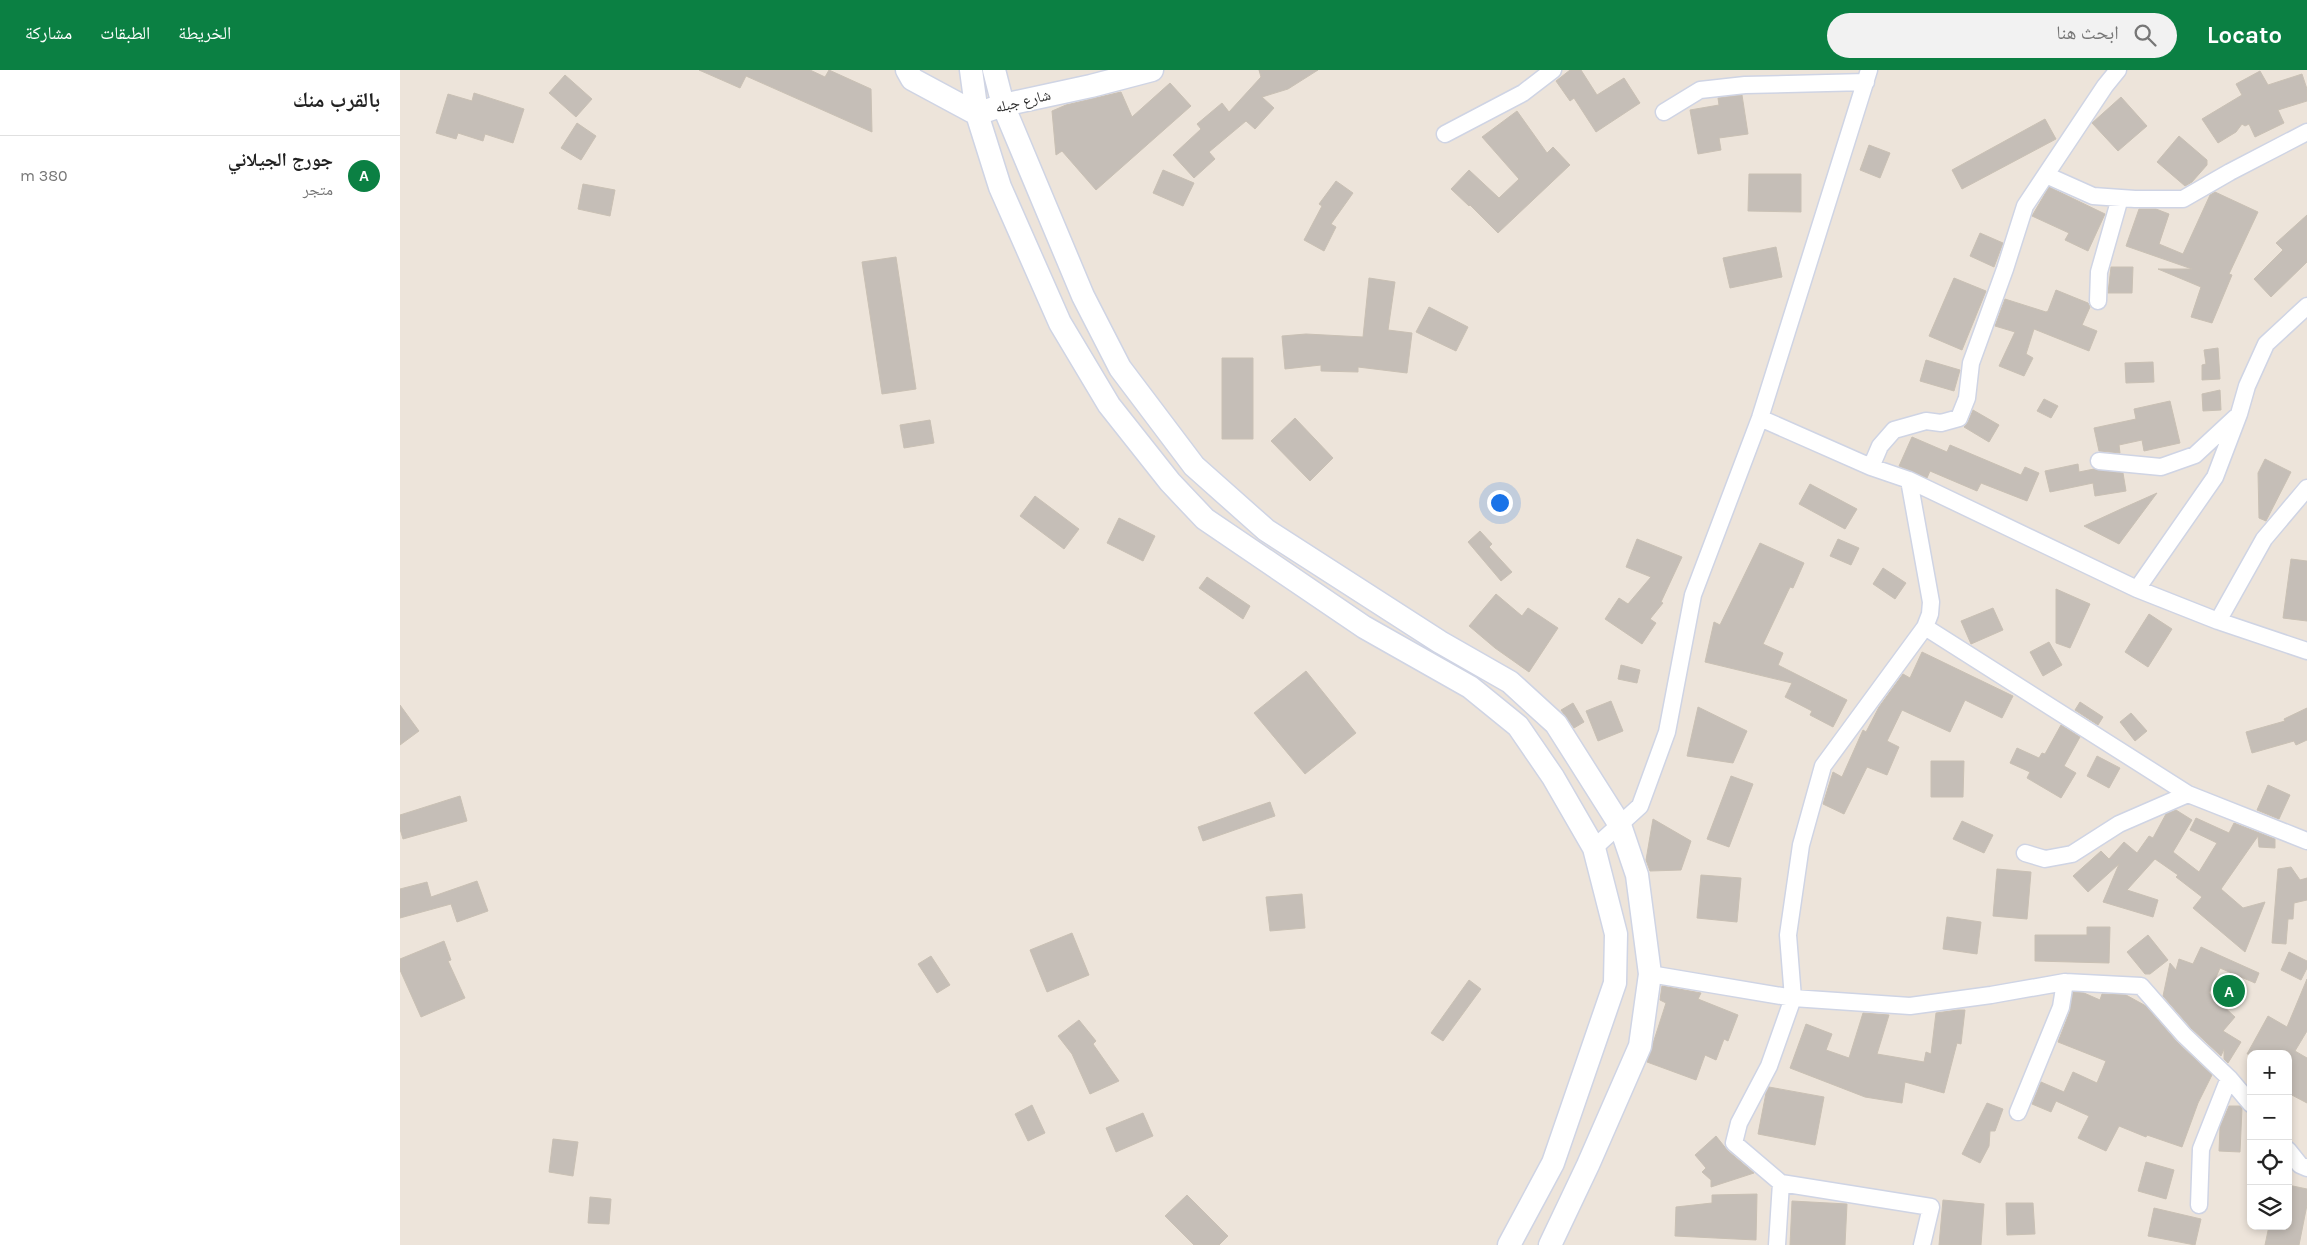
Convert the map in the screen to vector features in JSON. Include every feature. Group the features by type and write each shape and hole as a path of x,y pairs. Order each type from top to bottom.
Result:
{"street":[{"name":"شارع جبله","path":"907,70 912,79 977,114 1003,104 1091,86 1152,70"},
{"path":"971,70 977,114 1000,187 1060,323 1109,405 1170,482 1205,519 1364,627 1470,687 1518,726 1553,777 1594,848 1616,934 1615,983 1553,1164 1510,1245"},
{"path":"994,70 1003,104 1083,296 1120,368 1194,466 1266,530 1440,642 1510,682 1556,724 1620,825 1637,875 1650,974 1640,1046 1588,1165 1550,1245"},
{"path":"1445,134 1523,93 1553,70"},
{"path":"1871,467 1880,446 1894,430 1926,421 1941,423 1959,418 1967,398 1971,363 2005,269 2025,206 2105,86 2118,70"},
{"path":"1594,848 1640,806 1667,732 1693,595 1760,418 1867,76 1700,90 1664,112"},
{"path":"2046,175 2093,196 2183,199 2307,132"},
{"path":"2098,301 2099,272 2120,198"},
{"path":"2137,589 2215,477 2239,414 2247,386 2266,344 2307,306"},
{"path":"2100,461 2161,467 2195,455 2239,414"},
{"path":"1760,418 1871,467 1909,480 2137,589 2218,621 2307,651"},
{"path":"1909,480 1931,602 1930,614 1925,627 1823,766 1801,845 1788,935 1793,998 1769,1066 1739,1123 1734,1143 1781,1183 1931,1207 1922,1245"},
{"path":"2218,621 2264,539 2307,488"},
{"path":"1925,627 2188,794 2307,841"},
{"path":"2025,854 2045,859 2072,854 2119,824 2188,794"},
{"path":"1650,974 1793,998 1910,1006 1991,995 2065,982 2141,986 2184,1035 2229,1078 2247,1099"},
{"path":"2018,1112 2061,1006 2065,982"},
{"path":"2199,1205 2201,1149 2229,1078"},
{"path":"2292,1155 2300,1165 2307,1168"},
{"path":"1777,1245 1781,1183"}],"building":[{"path":"699,70 810,70 825,77 829,70 871,89 872,132 746,76 740,88"},
{"path":"1259,70 1318,70 1288,89 1262,97 1274,108 1255,129 1246,121 1209,152 1215,159 1194,178 1173,155 1201,129 1197,124 1222,103 1229,112 1261,77"},
{"path":"1570,70 1581,70 1597,95 1624,78 1640,103 1596,132 1574,98 1570,101 1556,81"},
{"path":"2260,71 2268,85 2302,74 2307,89 2307,101 2278,110 2284,123 2255,137 2249,124 2245,126 2242,124 2236,132 2218,143 2202,119 2242,95 2236,84"},
{"path":"565,75 592,99 576,117 549,93"},
{"path":"1170,83 1191,106 1096,190 1062,151 1056,155 1052,111 1066,105 1121,92 1132,117"},
{"path":"474,93 524,109 513,143 485,134 483,141 458,133 456,139 436,133 448,94 472,101"},
{"path":"1742,95 1748,134 1719,138 1721,150 1698,154 1690,110 1719,105 1718,98"},
{"path":"2121,97 2147,126 2118,151 2092,123"},
{"path":"1517,111 1547,153 1553,147 1570,165 1498,233 1451,189 1469,170 1499,198 1519,179 1482,137"},
{"path":"2045,119 2056,139 1962,189 1952,170"},
{"path":"577,123 596,136 581,160 561,148"},
{"path":"2179,136 2207,160 2207,165 2192,182 2185,186 2157,162"},
{"path":"1869,145 1890,153 1880,178 1860,170"},
{"path":"1163,170 1194,183 1183,206 1153,193"},
{"path":"1749,174 1801,174 1801,212 1748,211"},
{"path":"1336,181 1353,193 1331,224 1336,227 1324,251 1304,240 1322,206 1319,204"},
{"path":"583,184 615,190 610,216 578,209"},
{"path":"2049,187 2105,214 2088,251 2065,240 2069,233 2032,216"},
{"path":"2215,192 2258,212 2229,274 2232,275 2212,323 2191,317 2201,287 2158,269 2192,269 2126,246 2139,209 2156,209 2169,214 2159,244 2183,254 2210,195"},
{"path":"2307,215 2307,262 2271,297 2254,279 2283,250 2276,243"},
{"path":"1980,233 2003,243 1994,267 1970,256"},
{"path":"1776,247 1782,277 1730,288 1723,258"},
{"path":"896,257 916,389 882,394 862,262"},
{"path":"2111,267 2133,267 2132,293 2108,293"},
{"path":"1369,278 1395,282 1388,330 1412,333 1407,373 1358,367 1358,372 1321,371 1321,365 1285,369 1282,336 1306,334 1363,337"},
{"path":"1954,278 1986,291 1962,350 1929,336"},
{"path":"2056,290 2088,303 2090,307 2082,325 2097,331 2089,351 2034,329 2026,354 2033,358 2024,376 1999,366 2015,332 1995,326 2005,299 2046,312"},
{"path":"1429,307 1468,327 1456,351 1416,332"},
{"path":"2218,348 2220,379 2202,380 2202,365 2206,364 2204,350"},
{"path":"1222,358 1253,358 1253,439 1222,439"},
{"path":"1926,360 1960,370 1954,391 1920,381"},
{"path":"2153,362 2154,382 2126,383 2125,363"},
{"path":"2220,390 2221,410 2203,411 2202,394"},
{"path":"2044,399 2058,406 2051,418 2037,411"},
{"path":"2170,401 2180,443 2144,451 2142,440 2119,445 2120,453 2099,451 2094,428 2136,419 2134,409"},
{"path":"1973,410 1999,425 1989,442 1964,427"},
{"path":"1295,418 1333,458 1310,481 1271,441"},
{"path":"930,420 934,443 904,448 900,425"},
{"path":"1912,437 1947,452 1950,445 2021,475 2025,467 2039,473 2027,501 1981,483 1977,491 1930,471 1927,478 1899,466"},
{"path":"2265,459 2291,472 2266,521 2259,518 2258,473"},
{"path":"2078,464 2079,472 2094,469 2123,473 2126,491 2095,496 2093,483 2050,492 2045,471"},
{"path":"1810,484 1857,509 1845,529 1799,504"},
{"path":"2157,493 2119,544 2084,526 2121,509"},
{"path":"1035,496 1079,529 1064,549 1020,516"},
{"path":"1119,518 1155,536 1143,561 1107,543"},
{"path":"1480,531 1492,544 1489,547 1512,572 1501,581 1468,542"},
{"path":"1637,539 1682,557 1661,602 1663,603 1650,619 1656,623 1642,644 1605,619 1619,598 1628,604 1651,577 1626,567"},
{"path":"1838,539 1859,548 1851,565 1830,556"},
{"path":"1760,543 1804,563 1793,588 1790,587 1763,644 1783,653 1778,665 1847,700 1833,727 1810,715 1812,711 1785,697 1792,683 1705,662 1714,622 1720,625"},
{"path":"2291,559 2307,561 2307,621 2283,618"},
{"path":"1883,568 1906,583 1895,599 1873,584"},
{"path":"1207,577 1250,606 1243,619 1199,588"},
{"path":"2056,589 2090,604 2070,648 2056,643"},
{"path":"1496,594 1522,616 1528,608 1558,628 1529,672 1495,648 1469,626"},
{"path":"1993,608 2003,630 1971,644 1961,621"},
{"path":"2149,614 2172,629 2148,667 2125,652"},
{"path":"2049,642 2062,665 2043,676 2030,652"},
{"path":"1922,652 2013,696 2002,718 1965,700 1950,732 1902,710 1887,741 1899,747 1887,775 1867,767 1844,814 1823,804 1833,772 1842,777 1863,730 1866,732 1879,707 1903,674 1910,678"},
{"path":"1621,665 1640,670 1637,683 1618,679"},
{"path":"1306,671 1356,733 1305,774 1254,713"},
{"path":"1611,701 1623,731 1598,741 1586,711"},
{"path":"2080,702 2103,717 2098,725 2075,710"},
{"path":"1573,703 1584,722 1574,728 1561,710"},
{"path":"400,705 419,731 400,745"},
{"path":"1698,707 1747,731 1733,763 1687,756"},
{"path":"2307,708 2307,740 2296,745 2294,741 2252,753 2246,732 2285,721 2284,719"},
{"path":"2131,713 2147,731 2135,741 2120,722"},
{"path":"2061,725 2080,737 2064,766 2076,773 2061,798 2027,778 2030,772 2010,763 2017,748 2039,758 2042,753 2045,754"},
{"path":"2097,756 2120,768 2109,788 2087,776"},
{"path":"1931,761 1964,761 1963,797 1931,797"},
{"path":"1731,776 1753,784 1729,847 1707,839"},
{"path":"2268,785 2290,795 2279,819 2257,810"},
{"path":"460,796 467,821 403,839 400,829 400,815"},
{"path":"1270,802 1275,816 1203,841 1198,827"},
{"path":"2176,810 2192,820 2173,852 2199,872 2217,843 2190,830 2196,818 2229,833 2234,823 2275,839 2275,848 2259,847 2258,836 2221,889 2243,908 2265,902 2245,952 2193,908 2202,897 2176,877 2178,875 2155,859 2127,890 2158,900 2153,917 2103,902 2119,864 2088,892 2073,876 2101,851 2109,859 2124,842 2137,853 2149,836 2153,838 2166,814"},
{"path":"1653,819 1691,841 1681,870 1650,871 1646,860"},
{"path":"1962,821 1993,835 1984,853 1953,839"},
{"path":"2291,867 2300,880 2307,878 2307,900 2294,903 2293,919 2288,919 2286,944 2272,943 2278,869"},
{"path":"1997,869 2031,872 2027,919 1993,916"},
{"path":"1701,875 1741,878 1737,922 1697,918"},
{"path":"477,881 488,911 457,922 451,904 400,918 400,889 427,882 431,897"},
{"path":"1302,894 1305,928 1270,931 1266,897"},
{"path":"1947,917 1981,922 1977,954 1943,949"},
{"path":"2087,927 2110,927 2109,963 2035,961 2035,935 2087,935"},
{"path":"1072,933 1089,975 1047,992 1030,950"},
{"path":"2148,935 2168,960 2150,974 2145,974 2127,952"},
{"path":"444,941 451,960 448,961 465,998 421,1017 400,970 400,959"},
{"path":"2201,947 2259,973 2255,983 2220,968 2209,993 2235,1017 2223,1031 2241,1042 2228,1063 2224,1059 2224,1049 2221,1056 2191,1028 2163,996 2170,963 2176,970 2179,959 2193,964"},
{"path":"2289,952 2307,961 2307,968 2301,980 2281,970"},
{"path":"931,956 950,985 937,993 918,964"},
{"path":"2307,979 2307,1031 2295,1051 2307,1058 2307,1103 2292,1095 2292,1050 2249,1050 2268,1016 2287,1027"},
{"path":"1469,980 1481,989 1443,1041 1431,1033"},
{"path":"1662,986 1701,993 1698,999 1738,1015 1728,1041 1724,1039 1716,1060 1705,1055 1696,1080 1647,1062 1666,1003 1660,1000"},
{"path":"2073,992 2084,993 2100,1000 2102,994 2126,995 2146,1006 2177,1042 2212,1075 2198,1103 2182,1147 2147,1135 2146,1137 2119,1126 2106,1151 2078,1138 2089,1116 2056,1101 2051,1112 2032,1104 2041,1082 2064,1092 2073,1072 2097,1083 2106,1061 2058,1042 2070,1011"},
{"path":"1965,1010 1961,1044 1957,1043 1944,1093 1905,1082 1902,1103 1865,1097 1790,1068 1806,1024 1832,1034 1826,1050 1849,1058 1863,1013 1889,1015 1877,1054 1924,1062 1926,1052 1931,1054 1936,1013"},
{"path":"1079,1020 1096,1041 1093,1044 1119,1081 1090,1094 1072,1054 1058,1036"},
{"path":"1769,1087 1824,1097 1815,1145 1758,1134 1766,1093"},
{"path":"1987,1103 2003,1109 1995,1131 1990,1131 1989,1146 1980,1163 1962,1154"},
{"path":"1032,1105 1045,1133 1028,1141 1015,1114"},
{"path":"2229,1106 2240,1106 2242,1108 2240,1152 2219,1151 2220,1127"},
{"path":"1143,1113 1153,1136 1116,1152 1106,1128"},
{"path":"1716,1136 1728,1151 1754,1173 1711,1187 1711,1180 1702,1172 1706,1168 1695,1155"},
{"path":"553,1139 578,1142 573,1176 549,1172"},
{"path":"2146,1162 2174,1170 2166,1199 2138,1191"},
{"path":"2292,1186 2307,1189 2307,1205 2299,1245 2265,1245 2268,1230 2292,1230"},
{"path":"1757,1194 1756,1240 1675,1236 1676,1207 1712,1203 1712,1195"},
{"path":"1187,1195 1228,1236 1219,1245 1194,1245 1165,1216"},
{"path":"590,1197 611,1199 609,1224 588,1223"},
{"path":"1943,1200 1984,1204 1981,1245 1939,1245"},
{"path":"1792,1201 1847,1204 1845,1245 1790,1245"},
{"path":"2006,1203 2033,1203 2035,1234 2007,1235"},
{"path":"2154,1208 2201,1219 2195,1245 2148,1236"}],"place":[{"name":"جورج الجيلاني","path":"2229,991"}]}
